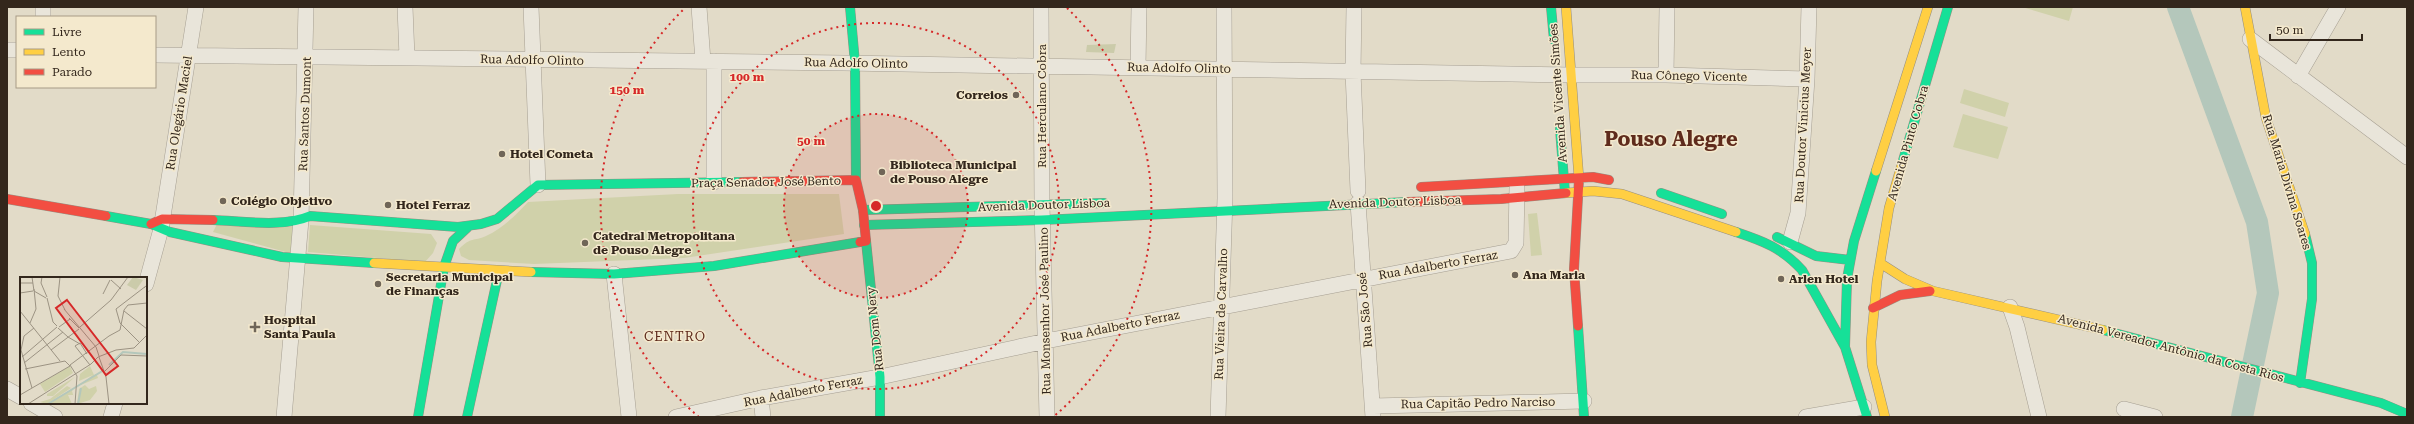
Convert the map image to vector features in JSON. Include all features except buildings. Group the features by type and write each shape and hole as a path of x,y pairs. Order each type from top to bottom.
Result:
{"main road":[{"path":"850,7 855,63 856,180"},
{"name":"Avenida Vicente Simões","path":"1551,7 1555,52"},
{"name":"Avenida Vicente Simões","path":"1566,7 1560,76 1579,178 1579,209 1575,224 1574,269 1584,417"},
{"name":"Avenida Pinto Cobra","path":"1845,347 1847,275 1854,240 1928,7"},
{"name":"Avenida Pinto Cobra","path":"1885,417 1872,365 1871,342 1873,308 1877,281 1889,208 1948,7"},
{"name":"Rua Maria Divina Soares","path":"2245,7 2266,118 2305,233 2312,263 2312,299 2300,383"},
{"path":"1916,47 1927,52 1931,64"},
{"name":"Avenida Vicente Simões","path":"1560,119 1566,202"},
{"name":"Avenida Doutor Lisboa","path":"1411,188 1593,177 1620,182"},
{"name":"Praça Senador José Bento","path":"538,186 856,180 863,210 866,241"},
{"path":"7,199 158,224 211,227 284,222 301,220 310,216 437,230 468,227 493,221 503,215 517,200 538,186"},
{"path":"1649,190 1693,202 1734,219"},
{"name":"Avenida Doutor Lisboa","path":"864,225 1042,220 1225,202 1358,194 1516,198 1566,202 1579,193 1593,191 1622,194 1786,247"},
{"name":"Avenida Doutor Lisboa","path":"863,210 1113,202"},
{"path":"1566,202 1575,224"},
{"path":"158,224 212,242 296,258 433,263 444,267 499,271 614,274 722,265 866,241"},
{"path":"211,227 212,242"},
{"path":"418,417 444,267 453,241 468,227"},
{"path":"1769,233 1786,247 1802,270 1845,347 1865,412"},
{"name":"Rua Dom Nery","path":"866,241 880,377 880,417"},
{"path":"1786,247 1816,256 1850,260"},
{"name":"Avenida Vereador Antônio da Costa Rios","path":"1880,263 1905,279 1933,291 2010,307 2285,378 2381,403 2407,414"},
{"path":"467,417 499,271"},
{"name":"Avenida Vereador Antônio da Costa Rios","path":"1873,308 1890,297 1903,293 1933,291"}],"street":[{"name":"Rua Olegário Maciel","path":"147,279 196,7"},
{"name":"Rua Santos Dumont","path":"284,417 296,258 301,220 307,58 306,7"},
{"path":"405,7 407,57"},
{"path":"531,7 535,60 538,186"},
{"path":"699,7 709,61 714,182"},
{"name":"Rua Herculano Cobra","path":"1041,7 1042,205"},
{"path":"1138,67 1139,7"},
{"name":"Rua Vieira de Carvalho","path":"1218,417 1220,307 1225,202 1223,69 1224,7"},
{"name":"Rua São José","path":"1354,7 1353,72 1358,194 1362,279 1373,411"},
{"path":"1666,74 1668,7"},
{"name":"Rua Doutor Vinicius Meyer","path":"1786,247 1798,213 1807,79 1809,7"},
{"path":"2298,76 2338,7"},
{"path":"2250,39 2407,157"},
{"name":"Rua Adolfo Olinto","path":"156,55 188,57 407,57 535,60 1138,67 1560,76"},
{"name":"Rua Cônego Vicente","path":"1560,76 1666,74 1807,79"},
{"name":"Rua Adalberto Ferraz","path":"676,417 762,398 880,377 1046,341 1511,251 1516,243 1517,182"},
{"name":"Rua Monsenhor José Paulino","path":"1042,205 1047,417"},
{"path":"614,274 630,417"},
{"path":"2010,307 2017,327 2039,417"},
{"path":"7,389 20,396"},
{"path":"762,398 763,417"},
{"name":"Rua Capitão Pedro Narciso","path":"1373,411 1584,401"},
{"path":"33,404 55,417"},
{"path":"111,417 115,404"},
{"path":"2124,409 2155,417"},
{"path":"1806,417 1865,412"}],"green space":[{"path":"2022,7 2073,7 2069,21"},
{"path":"1116,44 1114,53 1086,52 1087,45"},
{"path":"1964,89 2009,103 2005,117 1960,103"},
{"path":"1963,114 2008,127 1998,159 1953,147"},
{"path":"678,194 839,194 844,234 684,258 534,264 469,260 461,256 459,249 470,241 482,238 504,225 528,202"},
{"path":"1537,213 1542,255 1531,256 1528,214"},
{"path":"217,224 296,227 293,254 213,232"},
{"path":"310,225 431,234 437,243 433,253 425,262 308,252"}],"waterway":[{"path":"2178,7 2257,222 2268,293 2242,417"}],"traffic: fast":[{"path":"850,7 855,63 856,180"},
{"path":"1551,7 1554,40"},
{"path":"1902,164 1948,7"},
{"path":"1560,129 1565,193"},
{"path":"1867,417 1845,347 1847,279 1854,241 1876,171"},
{"path":"213,220 275,223 299,220 310,216 458,227 481,224 497,219 538,185 742,182"},
{"path":"1661,193 1722,214"},
{"path":"864,225 1042,220 1407,202"},
{"path":"863,210 1104,203"},
{"path":"106,216 151,224 170,232 282,257 374,263"},
{"path":"418,417 444,267 453,241 468,227"},
{"path":"1736,232 1772,246 1795,262 1802,270 1845,347"},
{"path":"2300,383 2312,299 2312,263 2305,234"},
{"path":"1777,237 1816,256 1850,260"},
{"path":"866,241 880,377 880,417"},
{"path":"531,272 614,274 714,266 860,242"},
{"path":"467,417 499,271"},
{"path":"1578,326 1584,417"},
{"path":"2103,330 2381,403 2407,414"}],"traffic: slow":[{"path":"1566,7 1579,179"},
{"path":"1876,171 1928,7"},
{"path":"2245,7 2266,118 2305,234"},
{"path":"1885,417 1872,365 1871,342 1877,281 1889,208 1902,164"},
{"path":"1566,193 1593,191 1622,194 1736,232"},
{"path":"374,263 531,272"},
{"path":"1880,263 1905,279 1933,291 2103,330"}],"traffic: jam":[{"path":"1421,187 1593,177 1609,180"},
{"path":"1578,326 1574,269 1579,179"},
{"path":"742,182 856,180 863,210 866,241 860,242"},
{"path":"1407,202 1501,199 1566,193"},
{"path":"7,199 106,216"},
{"path":"151,224 162,219 213,220"},
{"path":"1873,308 1900,295 1930,291"}],"place":[{"name":"Correios","path":"1016,95"},
{"name":"Hotel Cometa","path":"502,154"},
{"name":"Biblioteca Municipal de Pouso Alegre","path":"882,172"},
{"name":"Colégio Objetivo","path":"223,201"},
{"name":"Hotel Ferraz","path":"388,205"},
{"name":"Catedral Metropolitana de Pouso Alegre","path":"585,243"},
{"name":"Ana Maria","path":"1515,275"},
{"name":"Arlen Hotel","path":"1781,279"},
{"name":"Secretaria Municipal de Finanças","path":"378,284"},
{"name":"Hospital Santa Paula","path":"255,327"}],"district":[{"name":"Pouso Alegre","path":"1671,139"},
{"name":"CENTRO","path":"675,336"}]}
